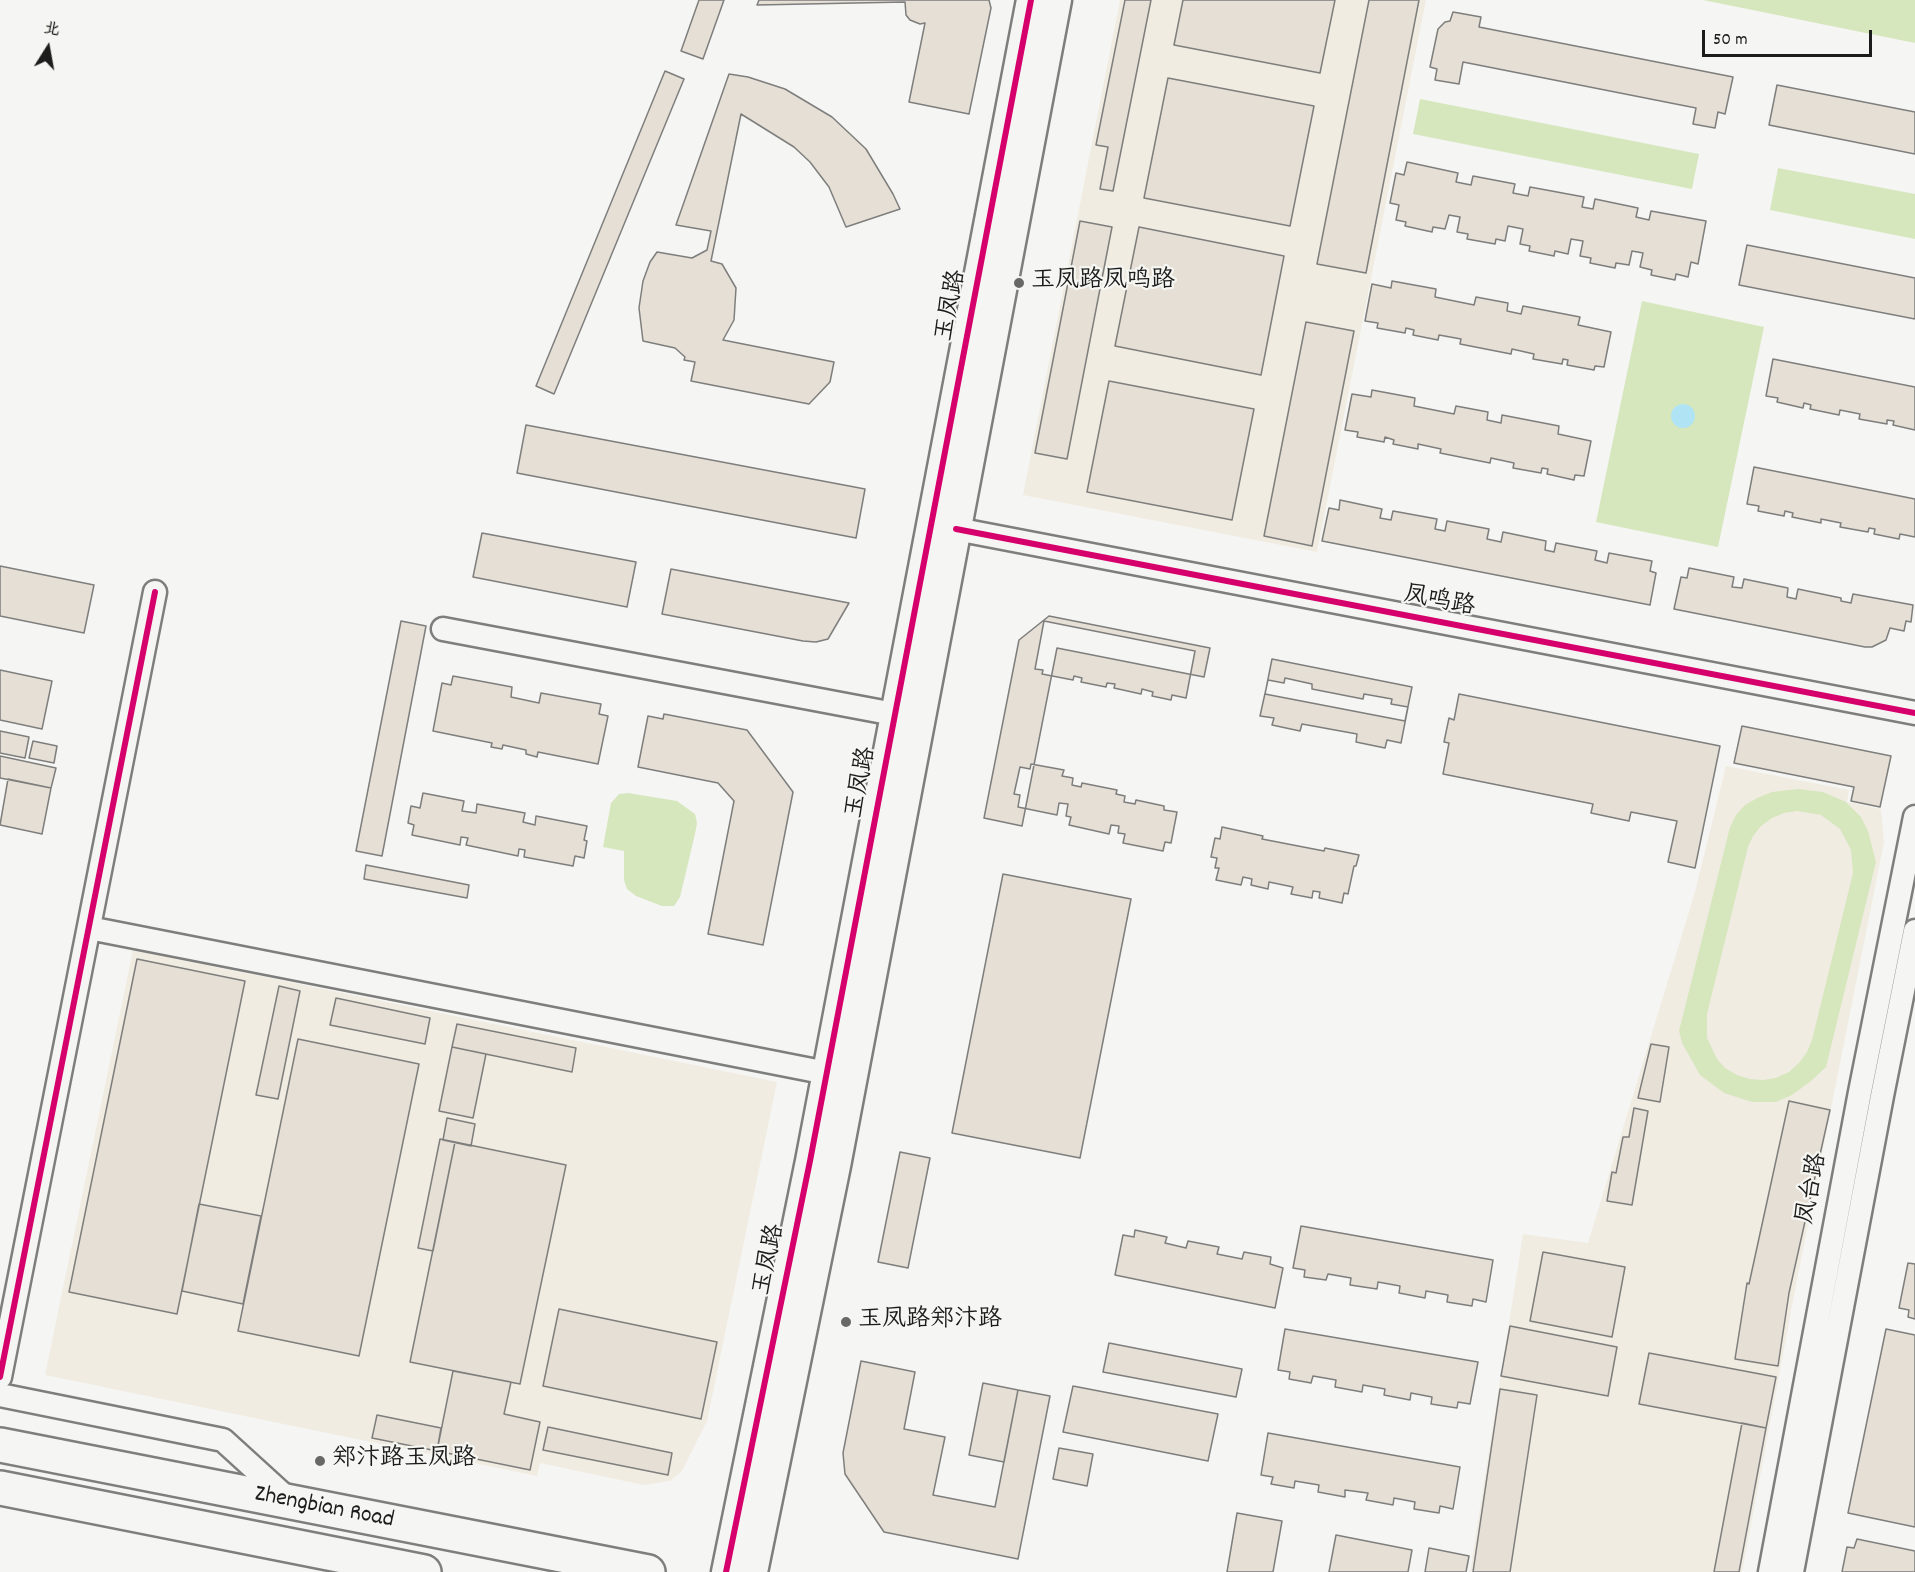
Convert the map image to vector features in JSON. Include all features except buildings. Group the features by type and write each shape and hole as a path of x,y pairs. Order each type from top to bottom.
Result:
{"main road":[{"name":"Zhengbian Road","path":"0,1445 648,1572"},
{"name":"Zhengbian Road","path":"0,1488 424,1572"}],"street":[{"name":"玉凤路","path":"726,1572 810,1161 1030,0"},
{"name":"玉凤路","path":"753,1572 836,1166 1057,0"},
{"name":"凤鸣路","path":"956,529 1915,713"},
{"path":"0,1377 155,592"},
{"path":"443,629 894,714"},
{"name":"凤台路","path":"1770,1572 1860,1092 1915,817"},
{"path":"89,928 827,1073"},
{"name":"凤台路","path":"1792,1572 1915,931"},
{"path":"0,1395 223,1440 292,1502"}],"shaded area":[{"path":"1120,0 1426,0 1317,552 1023,495"},
{"path":"1726,766 1849,790 1847,802 1881,809 1884,842 1742,1572 1470,1572 1523,1234 1588,1243 1695,892"},
{"path":"133,950 777,1082 707,1421 682,1471 670,1481 644,1485 540,1463 537,1476 45,1375"}],"green space":[{"path":"1703,0 1915,0 1915,43"},
{"path":"1420,99 1699,154 1692,189 1413,134"},
{"path":"1778,168 1915,194 1915,239 1770,210"},
{"path":"1642,301 1764,327 1718,547 1596,522"},
{"path":"1798,789 1823,792 1846,802 1861,817 1868,831 1876,862 1826,1067 1792,1095 1776,1102 1752,1102 1724,1093 1700,1075 1682,1043 1679,1031 1730,827 1736,815 1745,805 1772,792","holes":["1797,811 1821,815 1840,829 1851,850 1853,873 1812,1040 1807,1052 1789,1072 1776,1078 1750,1079 1725,1068 1717,1059 1707,1038 1707,1014 1748,847 1761,826 1772,818"]},
{"path":"628,793 677,801 695,814 697,823 695,834 680,897 674,906 662,906 636,896 627,889 624,880 624,851 603,847 611,803 619,794"}],"water":[{"path":"1683,404 1692,407 1695,416 1692,425 1683,428 1674,425 1671,416 1674,407"}],"cycle path":[{"path":"726,1572 810,1161 1031,0"},
{"path":"956,529 1915,713"},
{"path":"0,1377 155,592"}],"place":[{"name":"玉凤路凤鸣路","path":"1019,283"},
{"name":"玉凤路郑汴路","path":"846,1322"},
{"name":"郑汴路玉凤路","path":"320,1461"}]}
